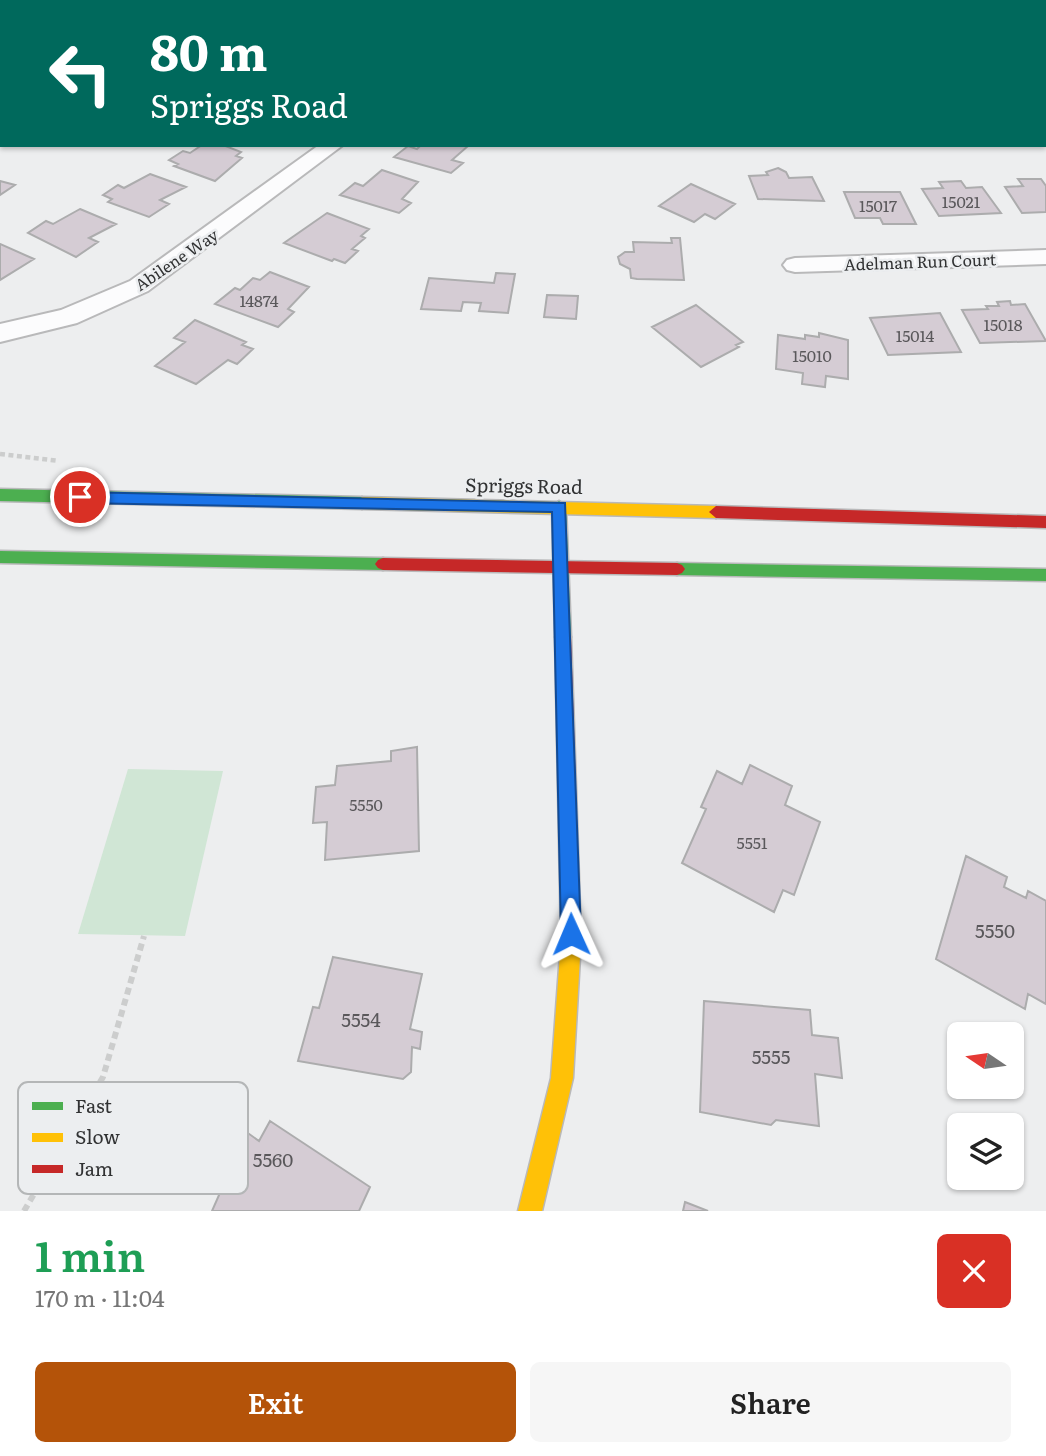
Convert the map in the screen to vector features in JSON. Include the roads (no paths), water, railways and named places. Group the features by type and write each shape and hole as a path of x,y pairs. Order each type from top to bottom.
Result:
{"main road":[{"name":"Spriggs Road","path":"0,495 559,507 1046,522"},
{"path":"530,1211 562,1077 571,934 559,507"},
{"path":"0,557 1046,575"}],"street":[{"name":"Abilene Way","path":"0,333 68,317 139,286 175,263 330,147"},
{"name":"Adelman Run Court","path":"794,265 1046,257"}]}
